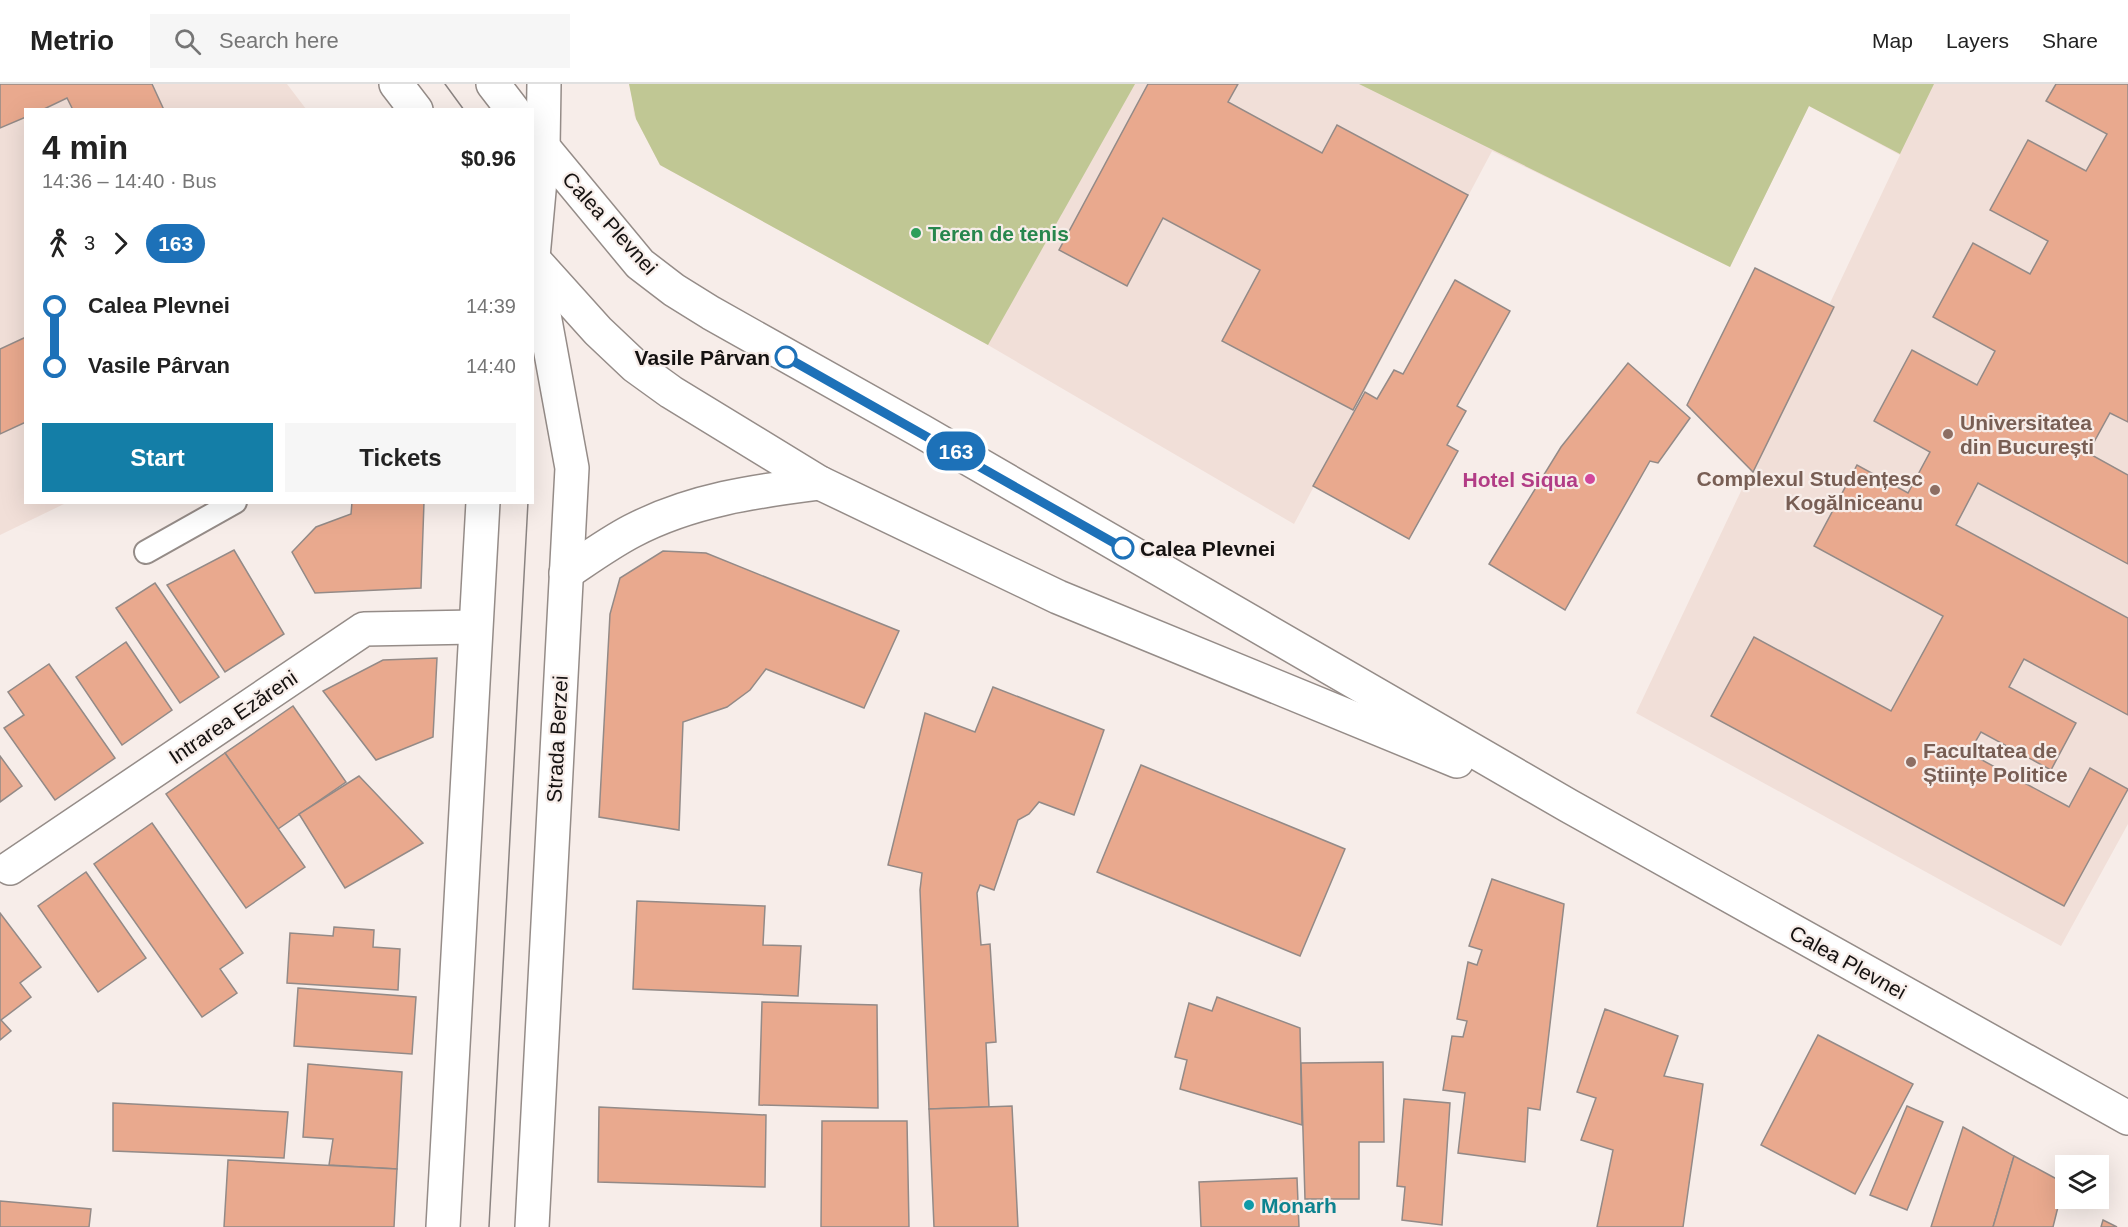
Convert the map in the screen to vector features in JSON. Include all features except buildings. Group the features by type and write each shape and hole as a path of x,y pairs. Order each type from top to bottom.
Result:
{"main road":[{"path":"396,84 414,108"},
{"path":"493,84 511,108"},
{"name":"Strada Berzei","path":"534,238 538,141 544,84"},
{"name":"Calea Plevnei","path":"538,141 640,264 674,290 1569,806 2128,1118"},
{"name":"Calea Plevnei","path":"534,263 598,331 635,366 671,392 820,483 1058,597 1569,806"},
{"name":"Strada Berzei","path":"532,1227 572,468 534,267"},
{"path":"566,573 632,531 687,508 755,491 820,483"},
{"path":"443,1227 483,504"},
{"name":"Intrarea Ezăreni","path":"10,868 364,629 475,627"}],"lane":[{"path":"146,552 232,504"}],"shaded area":[{"path":"0,84 287,84 305,108 24,108 24,504 64,504 0,535"},
{"name":"Complexul Studențesc Kogălniceanu","path":"631,84 2128,84 2128,824 2061,946 1636,713 1900,155 1809,106 1730,267 1492,151 1294,524 988,345 660,165 634,115"}],"green space":[{"path":"629,84 1135,84 988,345 660,165 636,119"},
{"path":"1359,84 1934,84 1900,154 1809,106 1730,267"}],"tram line":[{"path":"445,84 463,108"},
{"path":"489,1227 528,504"}],"bus line":[{"name":"163","path":"786,357 921,431 1123,548"}],"place":[{"name":"Teren de tenis","path":"916,233"},
{"name":"Vasile Pârvan","path":"786,357"},
{"name":"Universitatea din București","path":"1948,434"},
{"name":"Hotel Siqua","path":"1590,479"},
{"name":"Complexul Studențesc Kogălniceanu","path":"1935,490"},
{"name":"Calea Plevnei","path":"1123,548"},
{"name":"Facultatea de Științe Politice","path":"1911,762"},
{"name":"Monarh","path":"1249,1205"}]}
